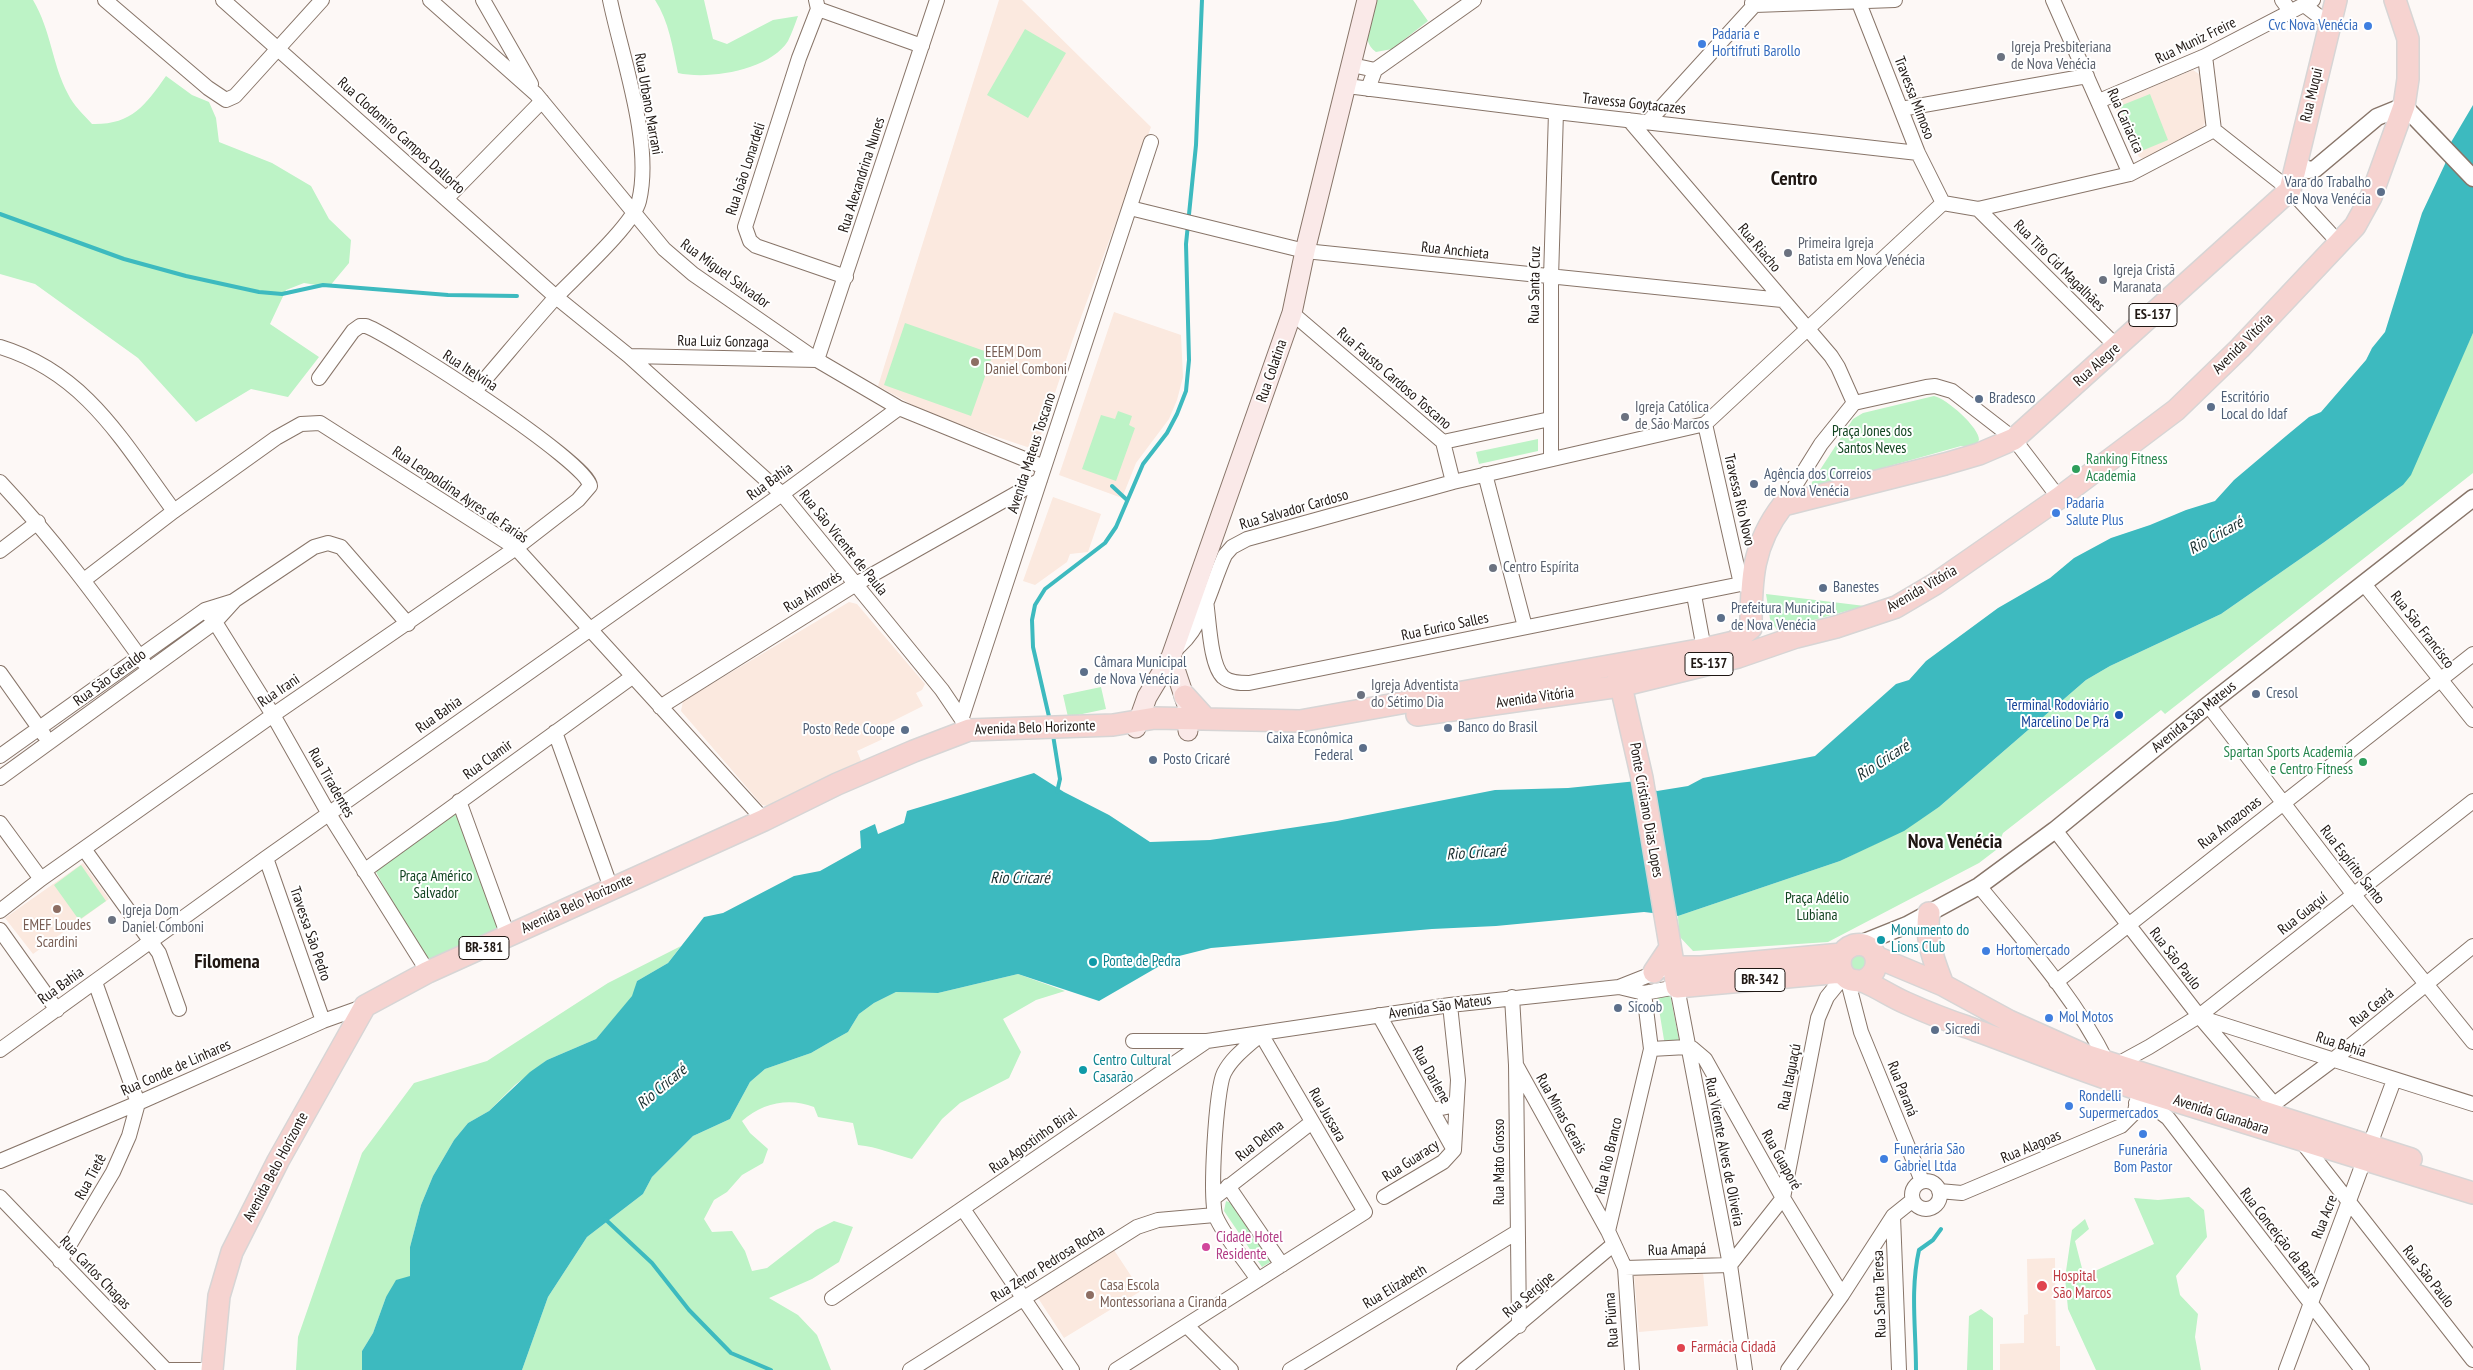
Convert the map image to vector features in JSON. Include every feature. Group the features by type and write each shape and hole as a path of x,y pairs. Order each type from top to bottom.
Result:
{"main road":[{"name":"Rua Colatina","path":"1130,724 1172,654 1292,313 1305,252 1367,0"},
{"name":"Rua Muqui","path":"2290,190 2336,0"},
{"name":"Avenida Vitória","path":"1194,722 1298,732 1620,686 1738,657 1796,637 1836,627 1896,607 1935,584 2059,498 2176,410 2340,244 2355,226 2371,197 2404,106 2408,79 2408,39 2395,0"},
{"name":"Rua Alegre","path":"2014,439 2290,190"},
{"name":"ES-137","path":"1783,505 1962,460 2014,439"},
{"path":"1783,505 1768,524 1746,586 1751,628 1775,636 1796,637"},
{"name":"Avenida Vitória","path":"1130,724 1300,721 1704,649 1734,642 1751,628"},
{"path":"1172,654 1194,722"},
{"name":"Ponte Cristiano Dias Lopes","path":"1616,664 1642,778 1668,962"},
{"path":"1147,697 1166,691 1185,696"},
{"name":"Avenida Belo Horizonte","path":"212,1370 219,1296 232,1252 278,1161 365,1006 428,972 764,820 966,724 1042,728 1130,724"},
{"path":"1929,913 1927,927 1930,947 1943,986"},
{"name":"Avenida São Mateus","path":"1668,962 1856,966"},
{"name":"BR-342","path":"1668,962 1701,967 1856,966"},
{"name":"Avenida Guanabara","path":"1856,966 1943,986 2009,1021 2085,1055 2111,1064 2141,1089 2272,1110 2366,1153 2473,1193"},
{"name":"Avenida Guanabara","path":"1856,966 1905,1002 1945,1019 2141,1089 2302,1142 2366,1153 2473,1180"}],"street":[{"path":"105,0 220,98 226,100 235,96 322,0"},
{"name":"Rua Clodomiro Campos Dallorto","path":"223,0 556,297"},
{"name":"Rua Miguel Salvador","path":"430,0 539,97 664,249 693,274 817,360 899,408 1042,473"},
{"path":"446,199 539,97 483,0"},
{"name":"Rua Urbano Marrani","path":"610,0 642,152 642,190 636,214"},
{"name":"Rua Alexandrina Nunes","path":"817,360 937,0"},
{"path":"1368,89 1375,70 1474,0"},
{"path":"1648,122 1754,2 1859,3 1895,0"},
{"name":"Rua Cariacica","path":"2053,0 2130,174"},
{"path":"2282,0 2291,12"},
{"name":"Rua Muniz Freire","path":"2099,101 2205,56 2309,2 2330,24"},
{"name":"Travessa Mimoso","path":"1859,3 1918,153 1944,203"},
{"path":"817,4 922,46"},
{"name":"Rua João Lonardeli","path":"817,4 745,228 750,241 762,248 846,277"},
{"path":"2205,56 2214,130 2290,190 2340,244"},
{"path":"1352,65 1375,70"},
{"path":"1901,109 2087,76"},
{"name":"Travessa Goytacazes","path":"1347,86 1918,153"},
{"path":"2297,164 2308,170 2315,169 2377,117 2404,106 2473,178"},
{"name":"Rua Santa Cruz","path":"1551,459 1551,278 1556,112"},
{"name":"Rua Riacho","path":"1629,120 1838,367 1854,403"},
{"path":"1705,424 1944,203 1978,209 2130,174 2214,130"},
{"name":"Avenida Mateus Toscano","path":"966,724 1042,473 1151,142"},
{"name":"Rua Anchieta","path":"1130,208 1305,252 1782,300"},
{"name":"Rua Tito Cid Magalhães","path":"1978,209 2117,346"},
{"path":"474,392 556,297 636,214"},
{"name":"Rua São Vicente de Paula","path":"556,297 629,356 782,494 856,584 966,724"},
{"name":"Rua Fausto Cardoso Toscano","path":"1292,313 1443,442 1454,482"},
{"name":"Rua Itelvina","path":"319,378 353,331 360,326 366,326 474,392 571,461 583,472 590,482 590,486 578,500"},
{"path":"0,347 42,363 66,379 84,395 107,420 174,511"},
{"name":"Rua Luiz Gonzaga","path":"629,356 817,360"},
{"path":"1783,505 1821,444 1854,403 1926,387 1943,388 1952,391 2014,439 2059,498"},
{"name":"Rua Bahia","path":"0,1050 266,858 782,494 899,408"},
{"path":"1443,442 1550,419"},
{"name":"Rua Leopoldina Ayres de Farias","path":"84,580 174,511 283,434 301,424 320,423 516,548 588,630 764,820"},
{"name":"Rua Salvador Cardoso","path":"1172,654 1190,636 1225,556 1236,544 1262,534 1485,474 1705,424"},
{"name":"Travessa Rio Novo","path":"1705,424 1746,586"},
{"name":"Rua Aimorés","path":"660,707 856,584 1042,473"},
{"path":"1485,474 1525,627"},
{"path":"0,482 38,522 84,580 149,670"},
{"name":"Avenida São Mateus","path":"1856,966 1907,925 1980,886 2055,830 2208,705 2473,498"},
{"name":"Rua Irani","path":"0,911 41,879 273,715 516,548 578,500"},
{"path":"0,551 38,522"},
{"name":"Rua São Geraldo","path":"0,778 48,741 215,622 235,600 314,546 328,543 341,547 408,624"},
{"name":"Rua São Francisco","path":"2364,584 2473,720"},
{"name":"Rua Eurico Salles","path":"1206,601 1214,660 1218,672 1224,679 1239,683 1256,683 1525,627 1746,586"},
{"path":"1694,595 1704,649"},
{"name":"Rua São Geraldo","path":"0,756 205,610 235,600"},
{"name":"Rua Tiradentes","path":"205,610 215,622 273,715 329,814 428,972"},
{"name":"Rua Amazonas","path":"2056,982 2282,802 2473,654"},
{"path":"0,673 48,741"},
{"name":"Rua Clamir","path":"364,871 632,676"},
{"name":"Rua Espírito Santo","path":"2208,705 2354,895 2473,1042"},
{"path":"555,732 611,888"},
{"path":"459,801 508,936"},
{"name":"Rua Guaçuí","path":"2149,1047 2199,1016 2473,801"},
{"path":"0,823 41,879"},
{"name":"Rua São Paulo","path":"2055,830 2272,1110"},
{"path":"84,849 159,953 179,1009"},
{"name":"Travessa São Pedro","path":"266,858 323,1021"},
{"path":"1980,886 2056,982 2111,1064 2149,1047"},
{"path":"0,930 57,1010"},
{"name":"Rua Ceará","path":"2272,1110 2473,946"},
{"name":"Avenida São Mateus","path":"1619,987 1668,962"},
{"name":"Avenida São Mateus","path":"1260,1034 1379,1015 1512,997 1619,987 1644,993 1668,962"},
{"name":"Rua Vicente Alves de Oliveira","path":"1668,962 1687,1047 1730,1265 1745,1370"},
{"name":"Rua Itaguaçú","path":"1730,1265 1783,1198 1818,1018 1827,997 1856,966"},
{"name":"Rua Paraná","path":"1856,966 1854,1008 1861,1032 1922,1181"},
{"path":"95,982 138,1103"},
{"path":"1644,993 1651,1049 1687,1047"},
{"name":"Rua Mato Grosso","path":"1512,997 1516,1065 1519,1326"},
{"path":"1450,1005 1458,1080 1454,1150"},
{"name":"Rua Conde de Linhares","path":"0,1160 138,1103 323,1021 365,1006"},
{"name":"Rua Darlene","path":"1379,1015 1454,1150"},
{"name":"Rua Bahia","path":"2199,1016 2473,1104"},
{"path":"2085,1055 2092,1033"},
{"path":"1258,1280 1215,1215 1214,1198 1216,1103 1219,1087 1229,1065 1260,1034"},
{"name":"Rua Agostinho Biral","path":"832,1298 1208,1041 1260,1034"},
{"name":"Rua Jussara","path":"1260,1034 1365,1212 1282,1265"},
{"path":"1133,1041 1208,1041"},
{"name":"Rua Guaporé","path":"1687,1047 1696,1050 1709,1065 1783,1198 1842,1295"},
{"path":"2141,1089 2149,1047"},
{"name":"Rua Rio Branco","path":"1608,1231 1651,1049"},
{"name":"Rua Minas Gerais","path":"1516,1065 1608,1231"},
{"name":"Rua Acre","path":"2286,1370 2394,1080"},
{"name":"Rua Conceição da Barra","path":"2141,1089 2156,1109 2173,1125 2362,1370"},
{"name":"Rua Alagoas","path":"1940,1191 1962,1193 2106,1134 2128,1122 2135,1112 2141,1089"},
{"name":"Rua Tietê","path":"60,1261 113,1172 129,1136 138,1103"},
{"path":"2173,1125 2188,1103"},
{"path":"1432,1110 1456,1105"},
{"name":"Rua Delma","path":"1214,1198 1312,1122"},
{"name":"Rua São Paulo","path":"2302,1142 2473,1360"},
{"name":"Rua Guaracy","path":"1384,1197 1443,1162 1454,1150"},
{"path":"1922,1181 1935,1184 1940,1191 1936,1204 1929,1208 1919,1207 1913,1200 1912,1191 1922,1181"},
{"path":"1116,1370 1282,1265 1228,1186"},
{"name":"Rua Carlos Chagas","path":"0,1197 166,1370"},
{"path":"1788,1370 1842,1295 1893,1216 1913,1200"},
{"path":"963,1209 1072,1370"},
{"name":"Rua Zenor Pedrosa Rocha","path":"910,1370 1149,1221 1215,1215"},
{"name":"Rua Santa Teresa","path":"1893,1216 1900,1370"},
{"path":"1608,1231 1625,1268"},
{"name":"Rua Elizabeth","path":"1290,1370 1517,1232"},
{"name":"Rua Sergipe","path":"1464,1370 1519,1326 1614,1244"},
{"name":"Rua Amapá","path":"1625,1268 1730,1265"},
{"name":"Rua Piúma","path":"1625,1268 1632,1370"},
{"path":"1187,1326 1231,1370"},
{"path":"170,1370 212,1370"}],"shaded area":[{"path":"999,0 1022,0 1151,127 1073,339 1036,450 929,414 878,386"},
{"path":"2193,70 2199,74 2206,121 2202,128 2145,159 2139,157 2115,108 2116,102"},
{"path":"1114,312 1181,335 1183,377 1177,400 1169,419 1136,463 1122,498 1059,475"},
{"path":"1053,497 1101,514 1088,552 1070,554 1067,562 1035,585 1023,581"},
{"path":"849,602 857,604 925,684 922,690 916,693 923,706 887,724 888,729 883,732 885,738 857,751 862,763 768,806 762,805 681,711 683,701"},
{"name":"EMEF Loudes Scardini","path":"83,863 109,899 33,954 5,918"},
{"name":"Casa Escola Montessoriana a Ciranda","path":"1114,1250 1141,1291 1064,1338 1038,1298"},
{"name":"Hospital São Marcos","path":"2055,1258 2056,1346 2060,1346 2060,1370 2000,1370 2000,1344 2024,1343 2024,1315 2028,1314 2027,1259"},
{"path":"1703,1272 1708,1326 1639,1332 1634,1275"}],"green space":[{"path":"0,0 33,0 44,23 58,71 68,94 92,124 117,121 136,112 144,105 166,76 192,95 209,102 216,118 219,142 272,163 311,186 329,219 351,240 349,263 329,287 304,283 286,290 270,324 319,357 288,397 251,389 196,422 138,358 35,284 0,274"},
{"path":"655,0 704,0 713,39 727,44 773,20 798,16 788,41 768,59 753,66 722,74 691,75 678,73 667,26"},
{"path":"1377,0 1413,0 1428,21 1392,49 1376,52 1368,41 1367,34"},
{"path":"1025,29 1066,53 1028,118 987,95"},
{"path":"2150,94 2168,140 2139,152 2120,106"},
{"path":"905,323 993,354 971,416 884,385"},
{"name":"Praça Adélio Lubiana","path":"2473,333 2473,473 2165,714 2161,710 2003,833 1996,850 1979,863 1828,942 1693,951 1679,936 1678,916 1840,861 1904,830 1939,807 2086,680 2110,666 2221,614 2403,485"},
{"name":"Praça Jones dos Santos Neves","path":"1934,396 1946,402 1961,414 1974,428 1979,440 1975,446 1961,446 1843,479 1838,484 1807,490 1853,419 1863,413"},
{"path":"1118,411 1132,416 1129,425 1135,428 1116,481 1082,469 1101,415 1115,419"},
{"path":"1538,439 1538,451 1479,464 1476,452"},
{"path":"1766,594 1865,606 1777,630 1770,619"},
{"path":"1101,687 1106,709 1068,717 1063,695"},
{"name":"Praça Américo Salvador","path":"457,812 505,929 424,962 375,870"},
{"path":"81,865 106,901 79,920 54,885"},
{"path":"681,946 668,963 637,981 633,996 596,1039 547,1060 515,1085 489,1111 468,1123 454,1140 433,1176 421,1205 410,1247 410,1276 386,1297 373,1333 362,1351 362,1370 296,1370 298,1337 362,1153 414,1083 487,1061 608,983"},
{"path":"1859,952 1870,962 1859,977 1846,960"},
{"path":"1018,974 1065,991 1036,1000 1003,1019 1021,1052 1009,1078 960,1103 942,1119 912,1159 858,1145 853,1123 818,1117 814,1107 805,1104 786,1102 767,1106 742,1121 750,1133 768,1149 763,1163 742,1175 727,1192 714,1200 704,1219 712,1232 732,1231 745,1251 752,1271 767,1268 816,1230 834,1221 853,1227 839,1262 812,1279 769,1298 798,1315 817,1335 831,1370 522,1370 548,1297 587,1237 643,1194 652,1177 693,1136 730,1119 750,1082 765,1069 811,1053 848,1032 859,1014 874,1003 896,992 938,993"},
{"path":"1670,994 1680,1045 1665,1046 1657,997"},
{"path":"2189,1197 2204,1210 2207,1237 2176,1276 2180,1295 2198,1314 2195,1337 2201,1370 2096,1370 2068,1309 2065,1278 2072,1230 2085,1219 2089,1229 2075,1241 2084,1276 2154,1244 2134,1198 2158,1200"},
{"path":"1226,1201 1234,1204 1272,1261 1262,1267 1224,1211"},
{"path":"1981,1309 1993,1318 1993,1370 1967,1370 1969,1316"}],"water":[{"name":"Rio Cricaré","path":"2473,105 2473,333 2411,475 2403,485 2221,614 2110,666 2086,680 1939,807 1904,831 1840,861 1678,916 1644,912 1496,926 1432,929 1211,948 1175,957 1099,1001 1018,974 938,993 896,992 874,1003 859,1014 848,1032 811,1053 765,1069 750,1082 730,1119 693,1136 652,1177 643,1194 587,1237 548,1297 522,1370 362,1370 362,1351 373,1333 386,1297 396,1280 410,1276 410,1247 421,1205 433,1176 454,1140 468,1123 489,1111 530,1072 547,1060 596,1039 632,996 637,981 668,963 704,917 723,913 794,876 820,871 861,848 860,831 875,824 878,834 904,823 907,811 1034,773 1064,792 1109,815 1150,842 1210,840 1337,821 1495,790 1568,788 1637,781 1657,791 1688,786 1703,778 1815,756 1896,684 1909,680 1926,661 1998,608 2050,578 2074,558 2111,538 2215,501 2234,480 2286,436 2309,417 2321,412 2366,360 2372,348 2385,332 2422,213 2445,164 2450,144"}],"waterway":[{"path":"1050,721 1033,647 1032,620 1035,605 1045,589 1105,543 1116,527 1143,464 1167,433 1186,391 1189,360 1186,244 1196,145 1202,0"},
{"path":"0,214 124,259 186,276 259,292 282,294 323,285 448,295 517,296"},
{"path":"1112,486 1127,500"},
{"path":"1053,735 1060,779 1057,792"},
{"path":"605,1219 652,1263 689,1310 731,1353 771,1370"},
{"path":"1916,1370 1914,1295 1916,1265 1919,1250 1933,1240 1941,1229"}],"place":[{"name":"Cvc Nova Venécia","path":"2368,26"},
{"name":"Padaria e Hortifruti Barollo","path":"1702,44"},
{"name":"Igreja Presbiteriana de Nova Venécia","path":"2001,57"},
{"name":"Vara do Trabalho de Nova Venécia","path":"2381,192"},
{"name":"Primeira Igreja Batista em Nova Venécia","path":"1788,253"},
{"name":"Igreja Cristã Maranata","path":"2103,280"},
{"name":"EEEM Dom Daniel Comboni","path":"975,362"},
{"name":"Bradesco","path":"1979,399"},
{"name":"Escritório Local do Idaf","path":"2211,407"},
{"name":"Igreja Católica de São Marcos","path":"1625,417"},
{"name":"Ranking Fitness Academia","path":"2076,469"},
{"name":"Agência dos Correios de Nova Venécia","path":"1754,484"},
{"name":"Padaria Salute Plus","path":"2056,513"},
{"name":"Centro Espírita","path":"1493,568"},
{"name":"Banestes","path":"1823,588"},
{"name":"Prefeitura Municipal de Nova Venécia","path":"1721,618"},
{"name":"Câmara Municipal de Nova Venécia","path":"1084,672"},
{"name":"Cresol","path":"2256,694"},
{"name":"Igreja Adventista do Sétimo Dia","path":"1361,695"},
{"name":"Terminal Rodoviário Marcelino De Prá","path":"2119,715"},
{"name":"Banco do Brasil","path":"1448,728"},
{"name":"Posto Rede Coope","path":"905,730"},
{"name":"Caixa Econômica Federal","path":"1363,748"},
{"name":"Posto Cricaré","path":"1153,760"},
{"name":"Spartan Sports Academia e Centro Fitness","path":"2363,762"},
{"name":"EMEF Loudes Scardini","path":"57,909"},
{"name":"Igreja Dom Daniel Comboni","path":"112,920"},
{"name":"Monumento do Lions Club","path":"1881,940"},
{"name":"Hortomercado","path":"1986,951"},
{"name":"Ponte de Pedra","path":"1093,962"},
{"name":"Sicoob","path":"1618,1008"},
{"name":"Mol Motos","path":"2049,1018"},
{"name":"Sicredi","path":"1935,1030"},
{"name":"Centro Cultural Casarão","path":"1083,1070"},
{"name":"Rondelli Supermercados","path":"2069,1106"},
{"name":"Funerária Bom Pastor","path":"2143,1134"},
{"name":"Funerária São Gabriel Ltda","path":"1884,1159"},
{"name":"Cidade Hotel Residente","path":"1206,1247"},
{"name":"Hospital São Marcos","path":"2042,1286"},
{"name":"Casa Escola Montessoriana a Ciranda","path":"1090,1295"},
{"name":"Farmácia Cidadã","path":"1681,1348"}],"district":[{"name":"Centro","path":"1794,179"},
{"name":"Nova Venécia","path":"1955,842"},
{"name":"Filomena","path":"227,962"}]}
